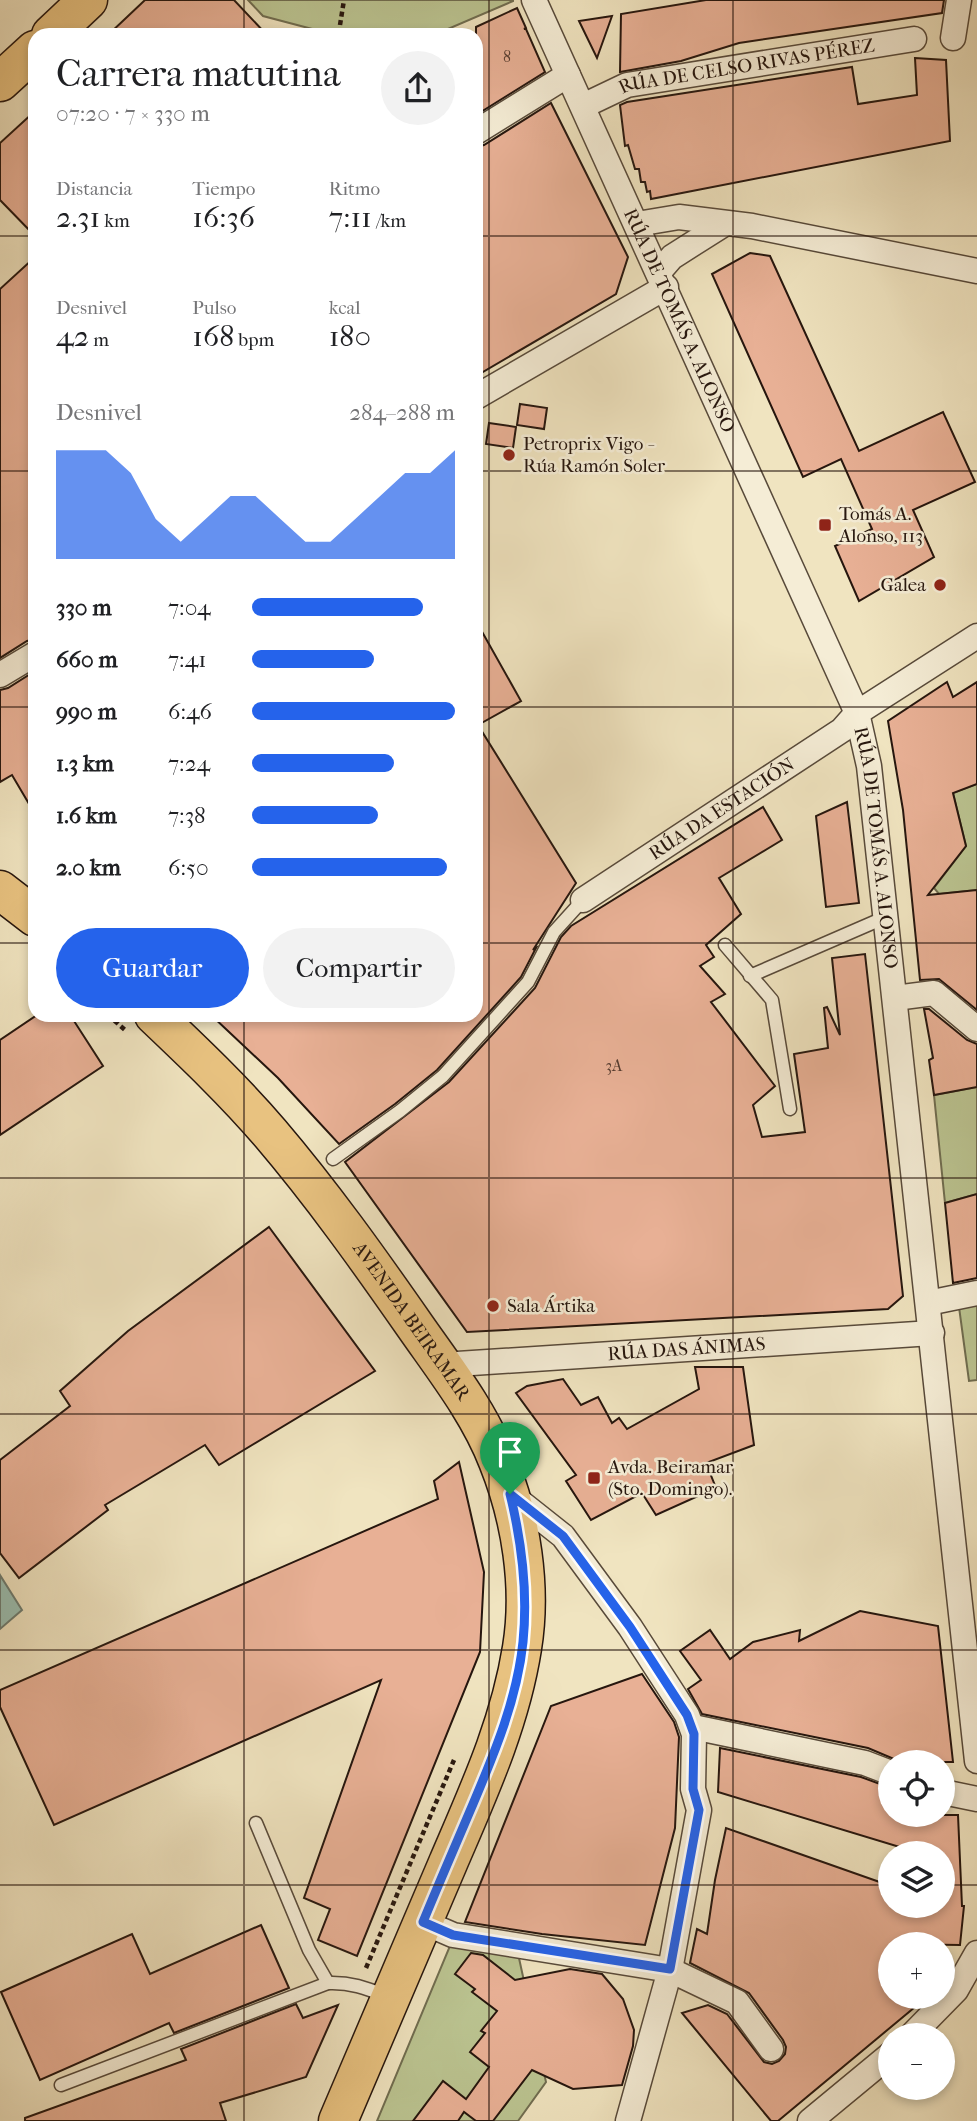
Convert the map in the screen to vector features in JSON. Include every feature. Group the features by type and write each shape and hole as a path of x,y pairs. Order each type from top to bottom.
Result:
{"main road":[{"path":"0,82 28,56"},
{"path":"0,890 28,911"},
{"name":"AVENIDA BEIRAMAR","path":"161,1022 222,1081 270,1134 337,1219 442,1365 485,1431 510,1494 524,1574 523,1644 513,1697 484,1778 338,2121"}],"street":[{"name":"RÚA DE TOMÁS A. ALONSO","path":"534,0 857,713 869,766 977,1760"},
{"path":"953,38 959,0"},
{"name":"RÚA DE CELSO RIVAS PÉREZ","path":"583,106 627,85 914,39"},
{"path":"483,128 569,75"},
{"path":"637,224 679,217 752,226 977,271"},
{"path":"483,393 662,279 672,257 724,224"},
{"name":"RÚA DA ESTACIÓN","path":"583,900 842,730 857,713 977,636"},
{"path":"0,675 28,658"},
{"path":"895,998 934,993 977,1030"},
{"path":"928,1303 977,1293"},
{"name":"RÚA DAS ÁNIMAS","path":"442,1365 932,1333"},
{"path":"510,1494 563,1536 630,1627 693,1727 693,1789 699,1810 670,1969 628,2121"},
{"path":"693,1727 878,1768"},
{"path":"955,1794 977,1799"},
{"path":"423,1922 453,1935 670,1969 737,2002 771,2049"},
{"path":"924,2023 956,1990 977,1953"},
{"path":"827,2116 878,2067"}],"lane":[{"path":"332,1159 400,1111 443,1076 528,982 554,932 583,900"},
{"path":"750,976 886,917"},
{"path":"725,945 772,1000 790,1109"},
{"path":"256,1823 309,1950 328,1983"},
{"path":"61,2085 328,1983 358,1985 390,1998"}],"path":[{"path":"340,25 344,0"},
{"path":"368,1962 454,1759"}],"green space":[{"path":"248,0 513,0 450,28 308,28 263,16"},
{"path":"977,784 977,890 939,894 934,888 966,846 953,793"},
{"path":"977,1087 977,1194 945,1203 934,1095"},
{"path":"977,1304 977,1380 969,1381 959,1307"},
{"path":"452,1941 517,1949 546,2082 518,2121 377,2121"}],"water":[{"path":"0,1575 22,1610 0,1629"}],"building":[{"path":"145,0 234,0 260,28 115,28"},
{"path":"706,0 944,0 942,13 739,43 681,61 620,72 621,14"},
{"path":"517,8 545,72 483,111 483,28 476,27"},
{"path":"612,16 597,58 579,21"},
{"path":"915,58 946,60 950,141 651,199 645,182 641,182 639,169 635,169 628,145 625,146 620,105 627,102 852,67 858,104 917,95"},
{"path":"551,103 628,257 616,294 483,372 483,145"},
{"path":"28,117 28,229 0,200 0,143"},
{"path":"750,253 770,256 859,451 943,412 975,482 913,510 934,557 859,601 835,546 872,529 841,459 803,477 712,274"},
{"path":"28,263 28,641 0,658 0,289"},
{"path":"520,404 547,408 544,429 517,425"},
{"path":"489,423 516,427 513,448 486,444"},
{"path":"483,633 521,701 483,722"},
{"path":"28,675 28,802 12,775 0,782 0,690"},
{"path":"947,682 953,697 977,682 977,784 953,793 966,846 928,895 977,890 977,1010 939,979 920,980 903,810 888,721"},
{"path":"483,733 576,883 533,950 536,948 521,977 483,1019"},
{"path":"847,802 859,903 826,907 816,816"},
{"path":"763,807 782,840 719,878 741,914 706,945 714,957 700,966 725,994 711,1002 775,1086 753,1105 762,1137 805,1132 794,1054 828,1048 824,1008 827,1007 840,1035 832,958 865,954 903,1296 888,1309 467,1332 345,1162 449,1082 535,988 561,937 571,926"},
{"path":"924,1009 929,1009 967,1040 977,1044 977,1087 934,1095 929,1060 933,1058"},
{"path":"28,1021 75,1022 103,1066 0,1135 0,1040"},
{"path":"218,1022 480,1022 437,1070 339,1144 278,1078"},
{"path":"977,1194 977,1278 953,1283 945,1203"},
{"path":"269,1227 375,1371 219,1465 205,1445 105,1505 108,1510 19,1578 0,1553 0,1460 70,1406 60,1391 128,1331"},
{"path":"695,1367 743,1367 754,1445 706,1463 716,1488 656,1515 642,1493 591,1520 566,1481 576,1475 516,1393 527,1386 563,1379 581,1405 598,1397 612,1423 619,1418 627,1429 699,1389"},
{"path":"459,1462 484,1572 480,1652 357,1956 318,1940 330,1909 304,1898 381,1680 54,1825 0,1707 0,1690 438,1499 434,1481"},
{"path":"860,1611 938,1626 952,1750 878,1750 878,1752 702,1714 688,1689 701,1680 680,1651 710,1630 730,1659 753,1642 800,1630 799,1641"},
{"path":"642,1674 674,1722 679,1737 675,1828 645,1945 542,1934 465,1922 551,1706"},
{"path":"720,1748 861,1777 878,1783 878,1827 955,1827 955,1815 958,1815 964,1906 960,1945 955,1945 955,1932 878,1932 878,2009 913,2009 896,2023 878,2023 878,2038 778,2121 771,2121 682,2013 708,2005 727,2014 764,2062 772,2064 785,2054 783,2040 749,1993 690,1963 697,1929 707,1934 726,1828 878,1881 878,1918 955,1918 955,1841 880,1841 718,1792"},
{"path":"261,1925 289,1988 174,2033 169,2023 40,2080 1,1992 132,1934 150,1974"},
{"path":"471,1953 483,1955 515,1980 570,1969 602,1974 623,1999 634,2030 633,2046 622,2085 573,2089 532,2070 493,2121 476,2121 464,2112 458,2121 413,2121 443,2081 466,2099 489,2067 470,2052 485,2033 481,2031 497,2011 472,1992 475,1989 455,1974"},
{"path":"296,2004 303,2018 338,2005 306,2077 220,2103 226,2121 25,2121 25,2118 186,2060 181,2049"}],"place":[{"name":"Petroprix Vigo - Rúa Ramón Soler","path":"509,455"},
{"name":"Tomás A. Alonso, 113","path":"825,525"},
{"name":"Galea","path":"940,585"},
{"name":"Sala Ártika","path":"493,1306"},
{"name":"Avda. Beiramar (Sto. Domingo).","path":"594,1478"}],"route":[{"path":"510,1494 563,1536 630,1627 693,1727 693,1789 699,1810 670,1969 453,1935 423,1922 484,1778 513,1697 523,1644 525,1612 524,1574 510,1494"}]}
